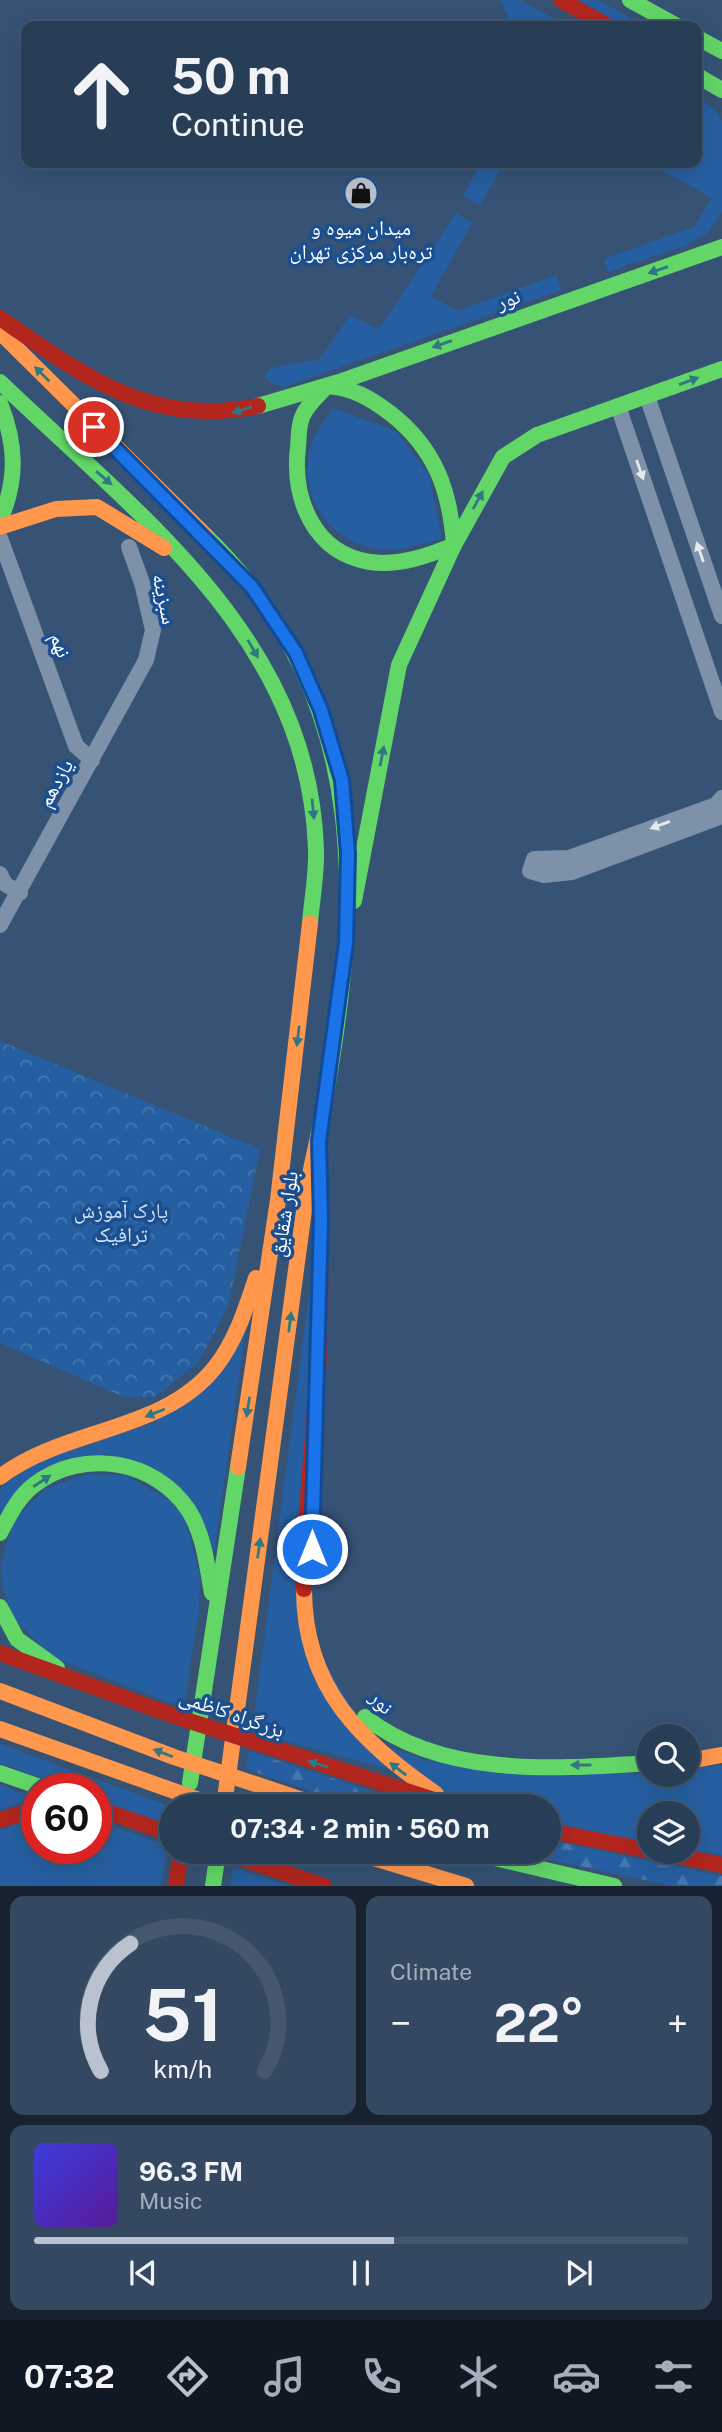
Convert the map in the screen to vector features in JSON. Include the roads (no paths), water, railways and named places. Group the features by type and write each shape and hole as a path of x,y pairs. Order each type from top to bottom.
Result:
{"main road":[{"path":"561,0 599,21"},
{"path":"630,0 668,21"},
{"path":"702,40 722,51"},
{"path":"702,78 722,90"},
{"path":"705,253 722,236"},
{"name":"نور","path":"0,318 88,375 127,394 178,411 229,414 327,386 722,247"},
{"name":"بلوار شقایق","path":"0,332 252,587 296,653 321,710 342,780 348,853 346,943 319,1141 307,1188 226,1794"},
{"path":"346,943 399,665 454,545 494,472 514,447 722,369"},
{"name":"بلوار شقایق","path":"0,382 120,493 187,564 247,637 278,692 299,742 312,799 316,853 305,985 276,1217 214,1609 189,1794"},
{"path":"327,386 357,388 412,429 425,443 434,457 446,491 454,545 431,555 386,564 345,555 331,548 318,534 297,494 295,463 302,416 327,386"},
{"path":"0,403 12,433 16,453 15,478 9,503 0,520"},
{"path":"0,527 56,509 97,507 187,564"},
{"path":"319,1141 321,1220 313,1436 303,1535 306,1633 314,1661 339,1709 366,1740 407,1775 436,1794"},
{"path":"0,1477 43,1448 161,1412 201,1383 217,1366 237,1332 276,1217"},
{"name":"نور","path":"313,1436 312,1549 317,1622 329,1662 349,1698 368,1721 391,1740 407,1747 464,1759 528,1765 637,1763"},
{"path":"0,1533 12,1508 34,1485 57,1471 86,1463 132,1467 153,1475 175,1492 188,1509 201,1532 214,1609"},
{"path":"0,1607 17,1639 82,1684"},
{"name":"بزرگراه کاظمی","path":"0,1653 82,1684 417,1794"},
{"path":"0,1691 174,1757 285,1794"},
{"path":"0,1729 182,1794"},
{"path":"700,1758 722,1755"},
{"path":"0,1773 21,1780"},
{"path":"112,1813 159,1830"},
{"path":"0,1820 21,1814"},
{"path":"561,1833 722,1865"},
{"path":"176,1886 179,1864"},
{"path":"213,1886 216,1864"},
{"path":"259,1864 324,1886"},
{"path":"394,1864 466,1886"},
{"path":"520,1864 614,1886"}],"street":[{"path":"647,396 722,617"},
{"path":"618,406 722,712"},
{"name":"نهم","path":"0,538 76,746 92,760"},
{"name":"سبزینه","path":"129,547 142,583 153,631 146,660"},
{"name":"یازدهم","path":"0,925 146,660"},
{"path":"722,798 716,804 569,858 534,859 530,871 544,875 572,872 722,816"},
{"path":"0,874 5,884 20,893"}],"place":[{"name":"میدان میوه و تره‌بار مرکزی تهران","path":"361,193"}],"park label":[{"name":"پارک آموزش ترافیک","path":"121,1222"}]}
